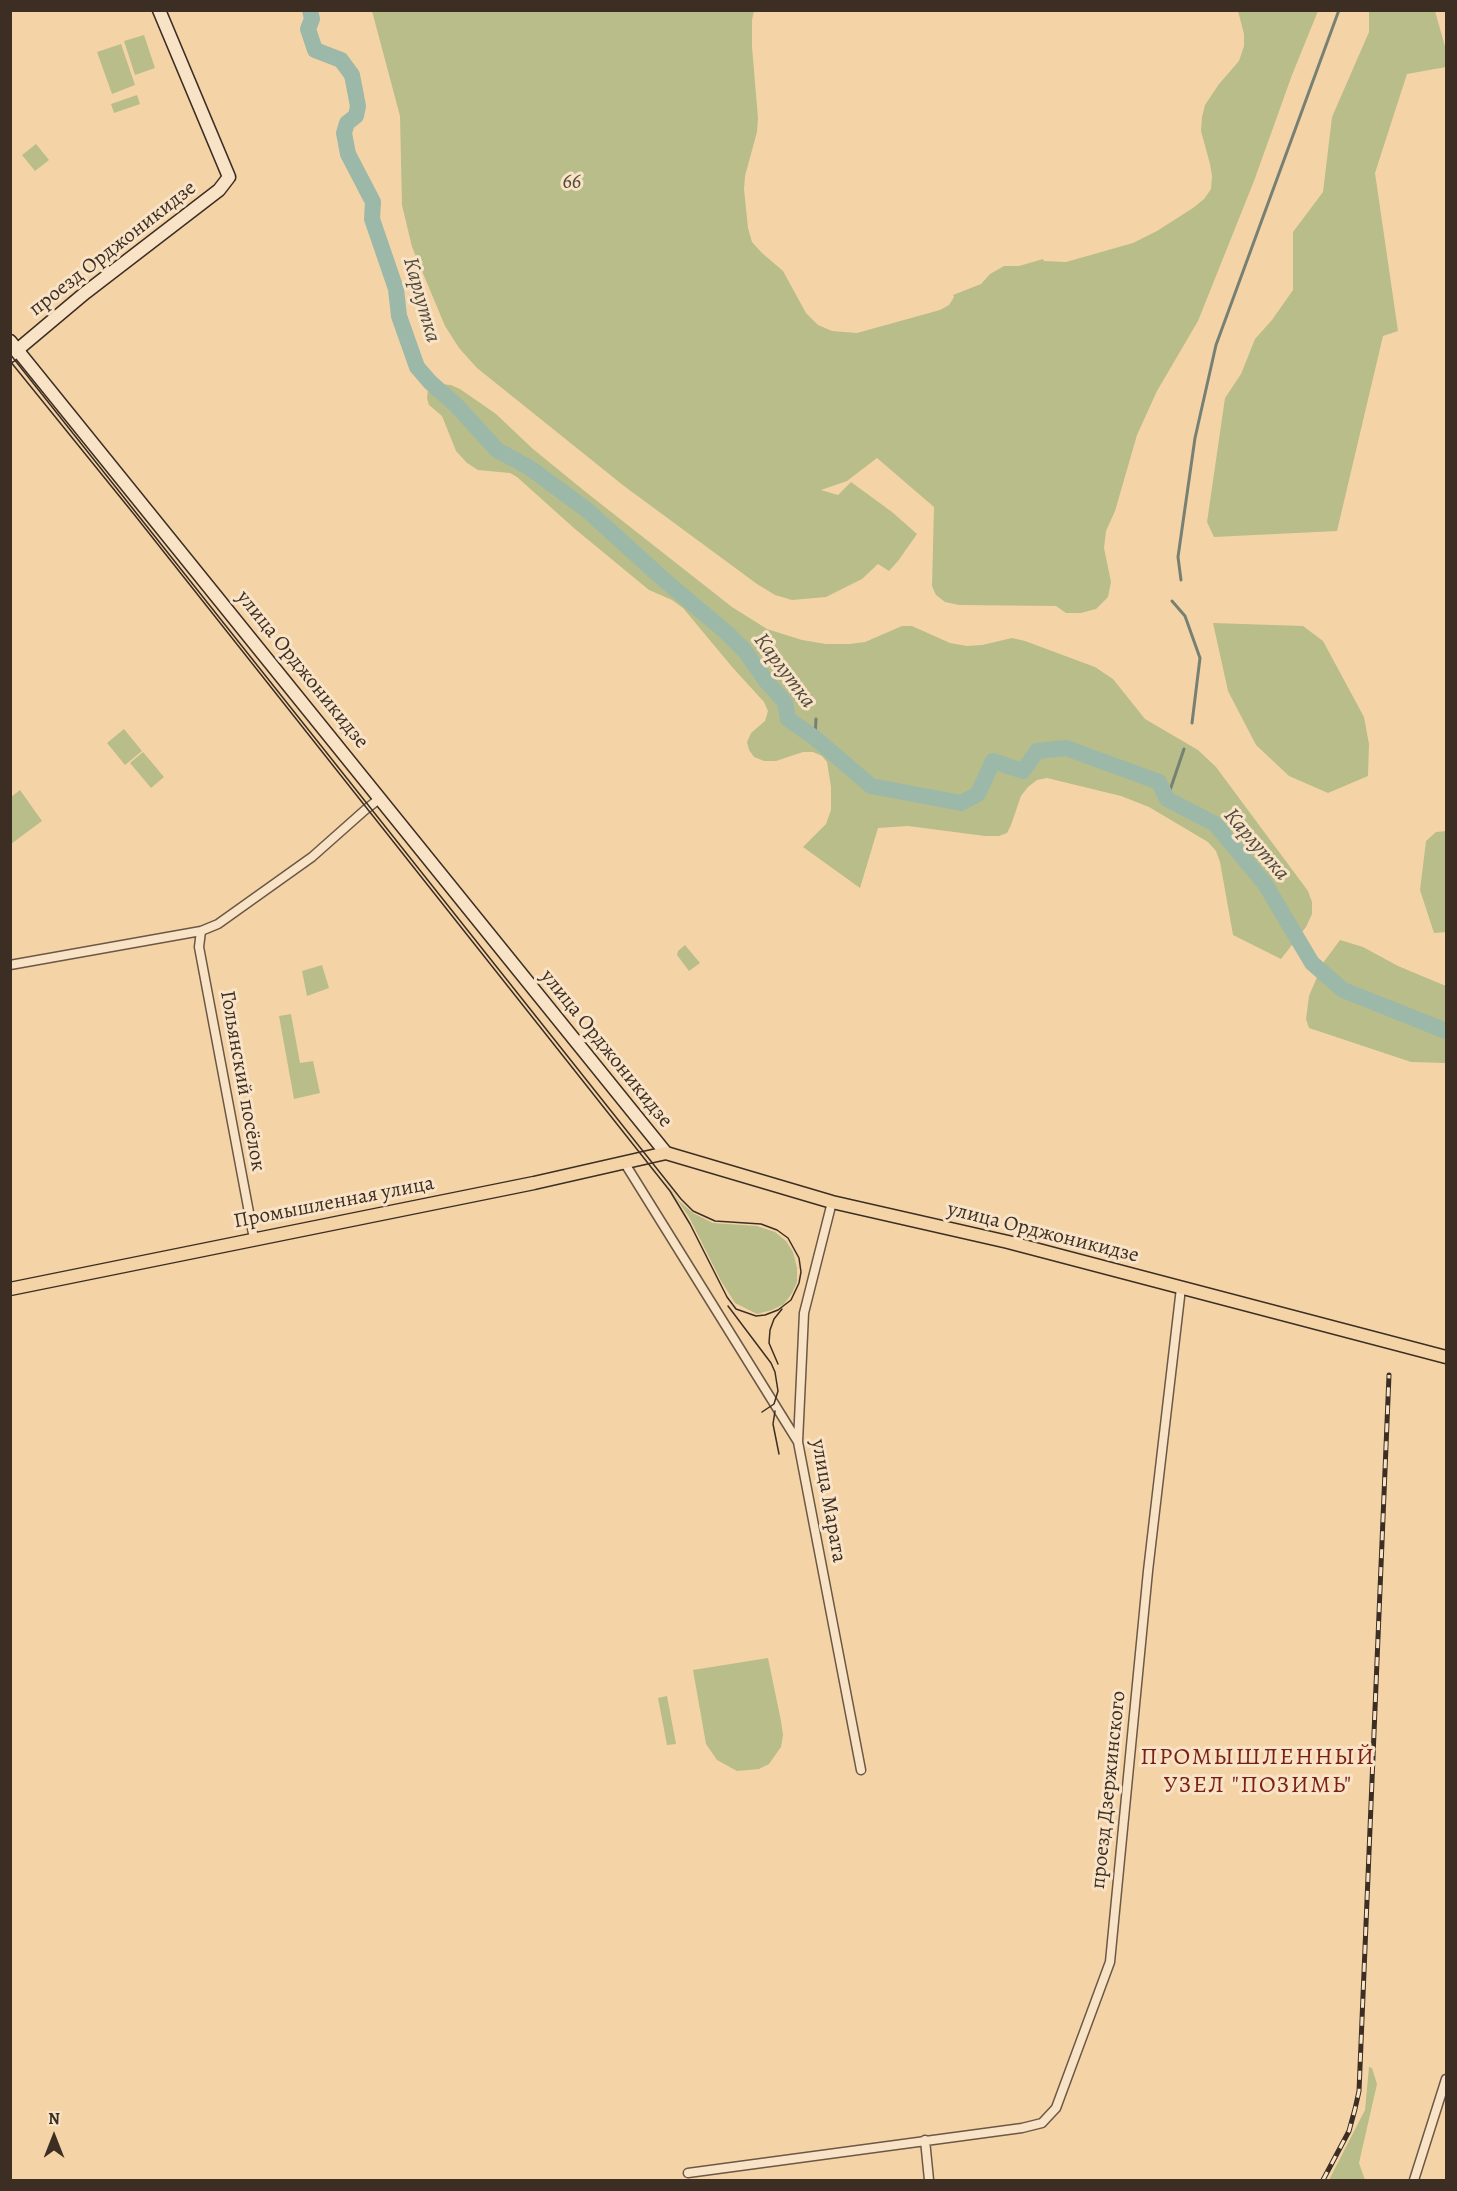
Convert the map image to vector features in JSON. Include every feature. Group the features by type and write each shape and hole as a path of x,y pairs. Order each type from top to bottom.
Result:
{"main road":[{"name":"проезд Орджоникидзе","path":"13,349 219,190 229,177 159,10"},
{"name":"улица Орджоникидзе","path":"13,349 666,1153 832,1202 1008,1242 1446,1356"},
{"name":"Промышленная улица","path":"10,1289 534,1183 666,1153"}],"street":[{"path":"10,965 201,931 218,924 312,857 379,799"},
{"name":"Гольянский посёлок","path":"201,931 199,947 254,1239"},
{"path":"624,1162 798,1442"},
{"name":"улица Марата","path":"832,1202 804,1313 798,1442 861,1770"},
{"name":"проезд Дзержинского","path":"688,2173 1022,2128 1042,2123 1056,2109 1110,1962 1148,1571 1181,1288"},
{"path":"1414,2181 1446,2079"},
{"path":"925,2140 929,2181"}],"green space":[{"name":"66","path":"372,11 754,11 752,47 758,118 744,189 748,228 752,242 783,271 806,313 818,325 832,331 857,333 940,310 949,305 953,295 981,284 990,274 1004,266 1019,266 1043,259 1044,261 1066,262 1133,243 1193,208 1211,189 1210,164 1201,131 1205,105 1239,61 1244,46 1244,34 1238,11 1318,11 1198,321 1157,391 1137,435 1115,511 1106,531 1104,548 1111,582 1108,597 1096,609 1081,613 1066,613 1056,606 959,605 945,602 936,595 932,586 934,507 877,458 847,481 821,490 838,495 851,482 892,512 917,534 898,561 889,571 878,564 862,579 826,597 792,600 775,595 624,486 477,368 459,348 445,326 412,247 402,205 400,116"},
{"path":"1369,11 1435,11 1446,50 1446,67 1407,74 1375,173 1398,331 1383,336 1337,531 1214,537 1207,522 1225,398 1241,374 1255,339 1293,290 1293,232 1323,192 1332,117 1369,32"},
{"path":"144,35 155,68 135,75 124,41"},
{"path":"121,44 135,85 112,94 97,52"},
{"path":"137,95 140,104 114,113 111,104"},
{"path":"36,144 49,160 35,171 22,155"},
{"path":"440,384 460,389 496,414 533,449 587,493 732,607 767,629 802,640 826,644 849,644 865,642 902,626 912,626 950,643 967,646 1012,638 1095,667 1113,679 1145,719 1198,750 1216,767 1308,891 1312,902 1312,914 1306,927 1281,959 1233,935 1220,862 1216,851 1208,842 1149,807 1121,796 1047,778 1037,780 1028,787 1021,796 1007,833 999,836 908,826 878,828 860,888 803,847 826,824 831,810 831,787 827,762 822,756 813,752 803,752 776,761 764,761 754,757 747,742 751,733 765,721 768,711 764,702 683,608 672,600 649,590 517,477 510,473 478,470 467,463 456,451 442,416 429,405 428,390 433,385"},
{"path":"1213,623 1303,626 1323,641 1364,717 1369,744 1368,776 1328,793 1289,776 1256,745 1228,691"},
{"path":"124,729 142,751 125,765 107,743"},
{"path":"143,752 164,777 151,788 130,763"},
{"path":"20,790 42,821 11,844 11,797"},
{"path":"1446,831 1446,932 1434,933 1420,890 1426,841 1436,832"},
{"path":"1340,940 1363,947 1398,966 1446,986 1446,1063 1411,1062 1309,1028 1306,1019 1309,996 1323,963"},
{"path":"685,945 700,963 689,971 677,955"},
{"path":"322,965 329,988 307,996 302,971"},
{"path":"291,1014 300,1063 313,1061 320,1093 294,1099 279,1016"},
{"path":"662,1178 679,1201 693,1213 713,1223 757,1226 775,1232 786,1241 793,1252 797,1268 797,1282 784,1304 757,1314 735,1303 721,1281 689,1217"},
{"path":"768,1658 781,1721 783,1735 781,1747 769,1764 759,1769 737,1771 717,1760 706,1744 693,1670"},
{"path":"667,1696 676,1744 667,1745 658,1698"},
{"path":"1369,2067 1372,2068 1377,2084 1359,2163 1365,2180 1329,2180 1365,2110"}],"waterway":[{"name":"Карлутка","path":"310,10 312,19 308,29 315,50 341,60 352,75 358,106 356,116 347,123 344,133 348,154 373,202 372,219 396,289 399,316 417,367 497,450 530,468 587,510 726,632 745,651 766,681 785,702 788,719 815,738 871,786 961,803 978,794 993,761 1023,771 1037,751 1066,748 1159,782 1167,799 1215,824 1265,884 1312,963 1343,990 1446,1031"},
{"path":"1181,580 1178,557 1195,438 1216,345 1339,10"},
{"path":"1172,601 1185,616 1200,658 1192,723"},
{"path":"815,738 816,719"},
{"path":"1167,799 1184,749"}],"tram line":[{"path":"10,354 681,1199 693,1211 715,1221 761,1224 777,1230 788,1238 799,1258 801,1272 799,1283 791,1300 778,1310 765,1315 756,1316 736,1309 727,1297 690,1224 670,1191 10,361"},
{"path":"728,1306 771,1363 775,1372 778,1391 774,1404 762,1412"},
{"path":"778,1364 769,1343 774,1319 782,1309"},
{"path":"775,1411 773,1424 779,1454"}],"railway":[{"path":"1323,2180 1349,2131 1359,2091 1389,1375"}],"district":[{"name":"ПРОМЫШЛЕННЫЙ УЗЕЛ \"ПОЗИМЬ\"","path":"1258,1772"}]}
